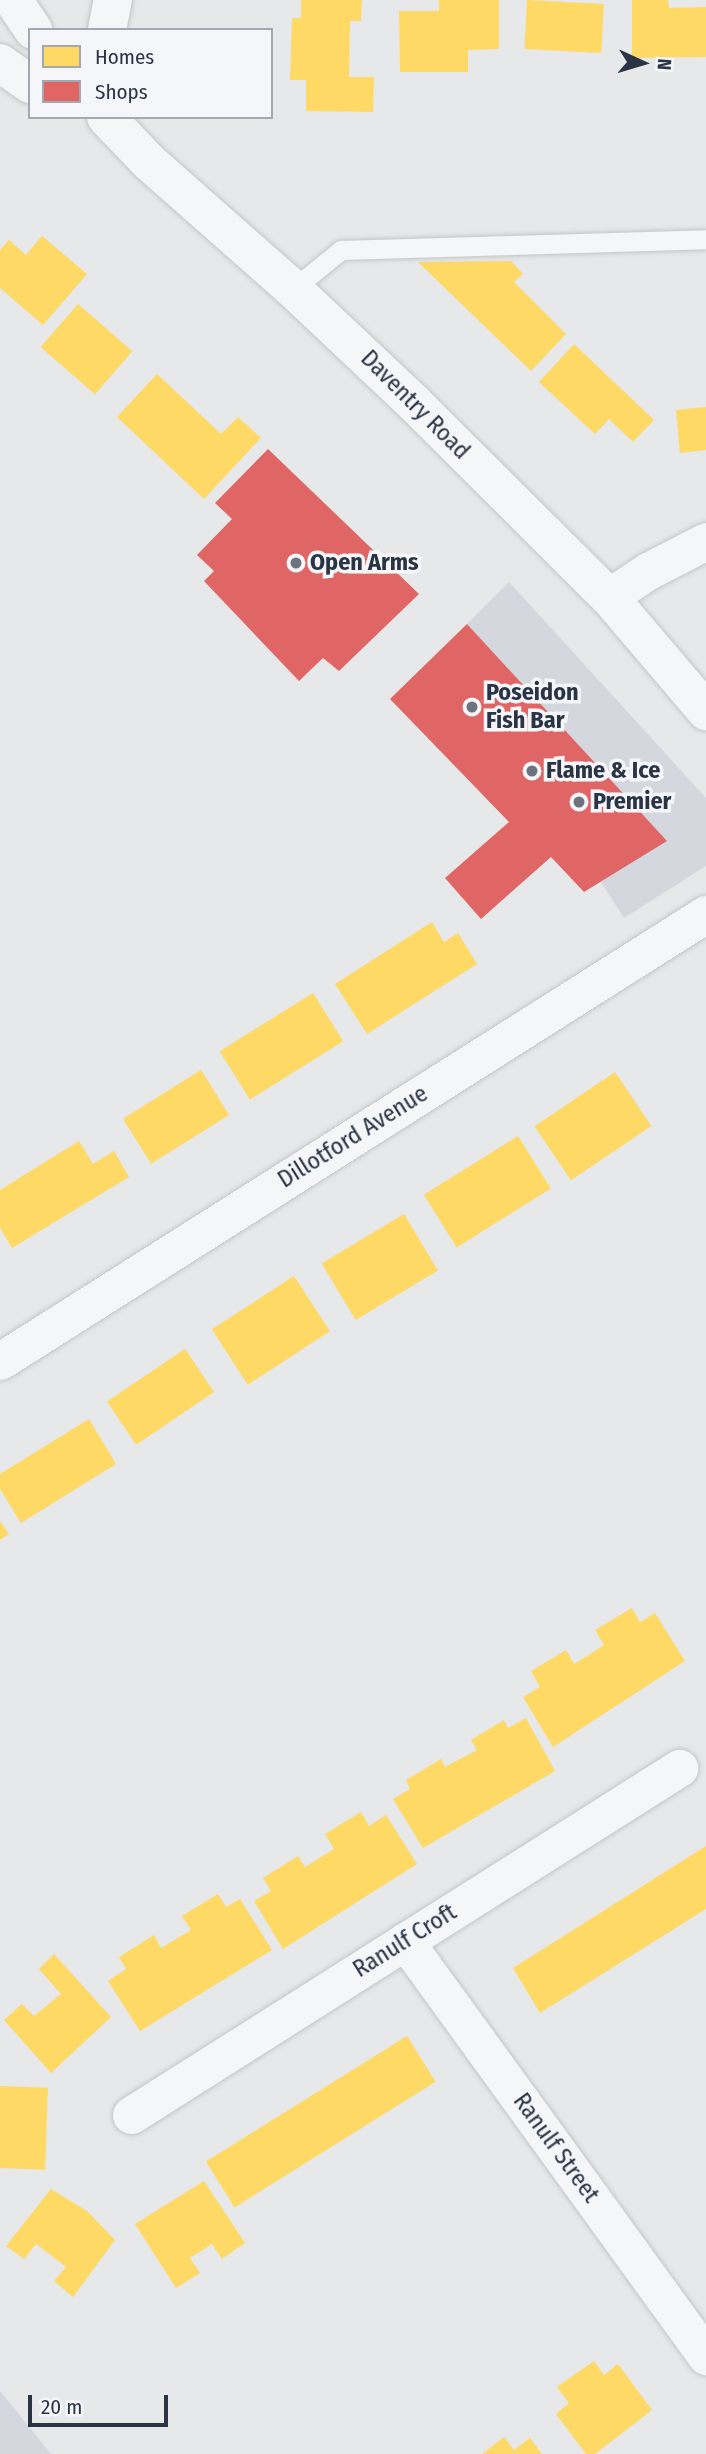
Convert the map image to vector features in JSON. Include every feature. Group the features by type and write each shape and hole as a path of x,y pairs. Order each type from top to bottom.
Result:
{"street":[{"path":"13,0 32,28"},
{"path":"107,28 113,0"},
{"path":"0,63 28,84"},
{"path":"82,119 149,162"},
{"name":"Daventry Road","path":"116,123 149,162 293,289 413,402 609,597 706,711"},
{"path":"609,597 648,571 706,541"},
{"name":"Dillotford Avenue","path":"4,1349 706,914"},
{"name":"Ranulf Croft","path":"131,2115 679,1768"},
{"name":"Ranulf Street","path":"405,1941 706,2356"}],"lane":[{"path":"293,289 341,250 706,239"}],"shaded area":[{"path":"509,582 706,798 706,866 624,918 601,882 666,841 467,624"},
{"path":"0,2391 51,2454 0,2454"}],"building: Homes":[{"path":"301,0 362,0 361,21 350,21 349,77 374,77 373,112 306,111 306,80 290,80 292,18 301,18"},
{"path":"439,0 499,0 499,49 468,50 468,72 400,72 399,11 439,11"},
{"path":"527,0 604,4 601,53 524,49"},
{"path":"632,0 668,0 669,8 706,7 706,57 632,58"},
{"path":"42,236 87,274 43,325 0,288 0,250 9,240 26,255"},
{"path":"511,261 523,274 514,282 566,334 531,371 418,262"},
{"path":"78,304 132,351 95,394 41,347"},
{"path":"574,344 654,420 633,442 609,419 595,434 539,382"},
{"path":"157,374 221,434 238,417 261,438 204,499 117,417"},
{"path":"706,407 706,450 680,453 676,410"},
{"path":"432,922 444,942 458,933 477,964 367,1034 335,984"},
{"path":"313,993 343,1041 250,1100 220,1051"},
{"path":"201,1070 229,1115 151,1164 123,1119"},
{"path":"615,1072 651,1126 571,1180 535,1126"},
{"path":"518,1136 551,1189 457,1247 424,1195"},
{"path":"79,1141 93,1164 114,1151 129,1177 12,1248 0,1228 0,1190"},
{"path":"404,1214 438,1271 356,1320 322,1263"},
{"path":"294,1276 330,1331 248,1385 212,1329"},
{"path":"185,1349 214,1392 136,1445 107,1402"},
{"path":"89,1419 116,1464 21,1523 0,1489 0,1474"},
{"path":"0,1521 9,1534 0,1540"},
{"path":"632,1608 640,1622 655,1613 685,1661 553,1747 523,1697 540,1687 531,1671 566,1650 574,1664 592,1653 604,1645 595,1630"},
{"path":"526,1718 555,1771 423,1848 393,1799 410,1789 406,1780 441,1759 445,1767 477,1750 471,1740 504,1720 508,1728"},
{"path":"361,1812 369,1826 386,1815 417,1864 283,1949 254,1901 271,1891 263,1878 298,1856 305,1867 334,1849 325,1834"},
{"path":"706,1846 706,1909 540,2013 513,1968"},
{"path":"218,1894 226,1907 240,1899 272,1950 140,2031 108,1981 126,1969 119,1957 154,1935 161,1948 191,1930 182,1916"},
{"path":"54,1954 111,2017 51,2073 4,2020 22,2004 34,2016 61,1994 39,1969"},
{"path":"407,2036 436,2082 235,2207 206,2162"},
{"path":"0,2086 48,2088 45,2170 0,2168"},
{"path":"204,2181 245,2243 222,2259 212,2244 190,2258 200,2273 176,2288 135,2224"},
{"path":"51,2189 87,2211 115,2240 73,2297 54,2281 66,2267 52,2256 36,2244 24,2259 6,2246"},
{"path":"594,2361 604,2375 618,2364 652,2410 595,2454 586,2454 556,2414 569,2403 557,2387"},
{"path":"504,2437 514,2450 530,2438 542,2454 482,2454"}],"building: Shops":[{"name":"Open Arms","path":"268,449 419,594 339,671 323,658 299,681 204,581 214,571 197,555 232,519 215,503"},
{"path":"467,624 667,841 584,892 551,857 481,919 445,878 509,822 390,699"}],"place":[{"name":"Open Arms","path":"296,563"},
{"name":"Poseidon Fish Bar","path":"472,707"},
{"name":"Flame & Ice","path":"532,771"},
{"name":"Premier","path":"579,802"}]}
